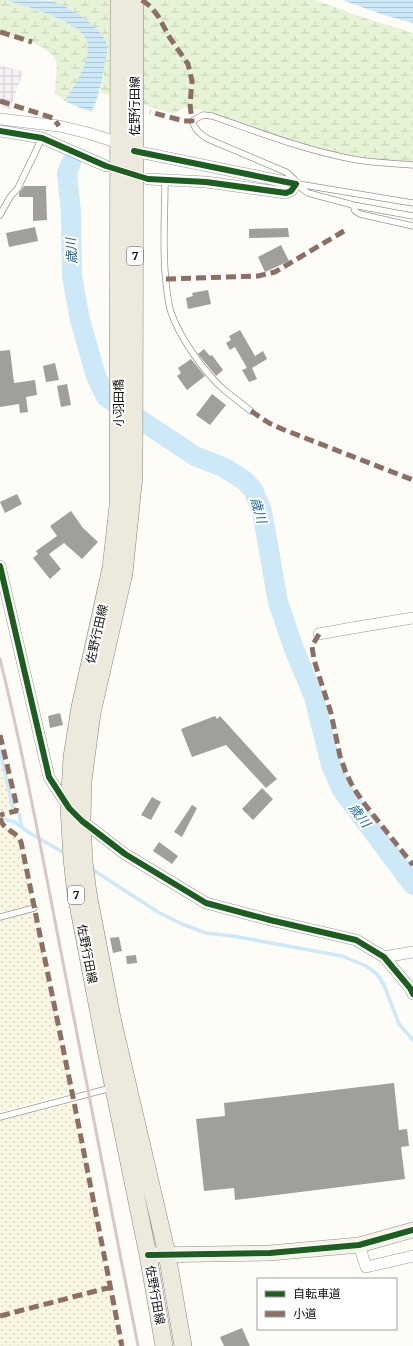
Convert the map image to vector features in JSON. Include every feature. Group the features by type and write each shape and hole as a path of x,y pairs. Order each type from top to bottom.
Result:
{"main road":[{"name":"佐野行田線","path":"118,366 119,0"},
{"name":"佐野行田線","path":"135,0 135,381"},
{"name":"小羽田橋","path":"118,366 118,441"},
{"name":"小羽田橋","path":"135,381 135,450"},
{"name":"佐野行田線","path":"118,441 118,506 111,568 80,707 72,757 69,808 76,894 113,1088 148,1255 164,1346"},
{"name":"佐野行田線","path":"135,450 126,559 92,713 82,781 84,862 88,893 112,1018 167,1254 183,1346"}],"street":[{"path":"0,119 59,126 119,143"},
{"path":"0,131 42,138 106,166"},
{"path":"134,151 296,184 291,191 286,193 206,182 148,179"},
{"path":"0,566 49,777 69,808 82,821 126,854 206,903 356,940 384,957 410,988 413,994"},
{"path":"319,634 413,618"},
{"path":"384,957 408,953"},
{"path":"148,1255 270,1253 359,1245 413,1230"},
{"path":"359,1245 366,1267 413,1256"}],"lane":[{"path":"413,165 354,160 287,142 212,116 203,115 192,121 194,128 208,139 286,172 294,179 296,184 308,193 353,205 413,216"},
{"path":"0,214 10,196 18,188 42,138"},
{"path":"165,181 164,264 171,312 193,353 208,372 224,389 251,411"},
{"path":"296,184 413,203"},
{"path":"353,205 355,211 360,214 413,226"},
{"path":"0,917 34,908"},
{"path":"0,1117 113,1088"}],"shaded area":[{"path":"0,65 23,72 10,109 0,106"},
{"path":"0,750 13,809 12,812 0,815"},
{"path":"4,826 19,837 21,842 72,1092 0,1112 0,827"},
{"path":"74,1102 122,1346 0,1346 0,1121"}],"green space":[{"path":"0,0 5,0 53,16 66,22 85,36 88,45 87,60 81,74 65,101 55,93 57,65 53,56 48,51 32,42 0,32"},
{"path":"50,0 315,0 413,33 413,164 354,159 232,123 202,110 184,107 174,114 100,92 104,74 102,34 88,21 72,10"}],"water":[{"path":"5,0 52,1 76,13 100,32 105,39 107,52 97,99 92,112 65,101 84,67 88,52 88,45 85,37 77,29 66,22 53,16"},
{"path":"342,0 413,0 413,23 387,16"}],"building":[{"path":"24,186 46,186 47,220 33,221 33,197 19,197 19,193"},
{"path":"35,227 38,241 9,247 6,233"},
{"path":"288,228 289,237 249,238 249,229"},
{"path":"281,245 289,261 265,272 258,257"},
{"path":"208,290 211,304 188,309 186,298 193,296 192,293"},
{"path":"240,330 255,356 263,351 267,359 252,368 257,379 249,382 242,370 247,368 235,347 230,350 226,343 231,340 229,336"},
{"path":"204,349 210,356 212,355 223,370 216,376 198,354"},
{"path":"10,350 14,383 35,380 37,395 26,397 28,412 20,413 19,404 0,407 0,351"},
{"path":"191,359 205,376 187,390 177,376 181,373 178,368"},
{"path":"55,363 59,380 46,382 43,366"},
{"path":"67,384 71,405 61,407 57,386"},
{"path":"212,394 226,405 210,425 196,415"},
{"path":"17,494 22,504 5,513 0,502"},
{"path":"71,511 83,528 98,542 82,559 64,543 49,554 61,569 50,579 33,558 38,554 36,551 57,536 50,526"},
{"path":"60,713 63,725 50,728 48,716"},
{"path":"215,716 217,719 220,716 277,779 266,788 226,745 192,757 181,729"},
{"path":"262,788 273,799 253,820 242,809"},
{"path":"152,797 161,802 151,820 141,815"},
{"path":"192,805 197,808 182,837 174,832"},
{"path":"159,842 178,856 172,864 153,851"},
{"path":"119,937 122,951 113,953 110,938"},
{"path":"136,955 137,963 127,964 126,956"},
{"path":"394,1083 399,1130 407,1129 409,1146 401,1147 405,1179 235,1200 234,1188 204,1191 196,1119 225,1116 224,1103"},
{"path":"242,1328 250,1346 224,1346 220,1337"}],"waterway":[{"name":"歳川","path":"71,163 67,174 71,212 72,276 80,320 96,376 106,397 195,456 225,468 245,481 253,490 262,511 278,602 294,649 314,697 331,765 342,790 413,885"},
{"path":"0,750 13,809 19,814 22,828"},
{"path":"0,820 4,819 15,822 28,832 66,854"},
{"path":"90,868 158,912 182,924 206,933 233,936 342,956 366,966 377,974 384,985 399,1024 413,1040"}],"railway":[{"path":"0,659 32,805 138,1346"}],"marked path":[{"path":"142,0 151,7 158,16 170,38 188,64 192,81 190,104 192,121 184,121 150,112"},
{"path":"0,32 32,42"},
{"path":"0,101 53,118 59,126"},
{"path":"166,279 258,276 275,272 344,231"},
{"path":"251,411 269,423 282,429 413,480"},
{"path":"319,634 312,646 314,660 331,713 340,756 346,773 363,802 413,865"},
{"path":"0,735 17,807 16,811 0,815"},
{"path":"0,818 4,826 16,835 21,842 122,1346"},
{"path":"0,1316 111,1287"}],"cycle path":[{"path":"0,131 42,138 106,166 148,179 206,182 286,193 291,191 296,184 134,151"},
{"path":"0,566 49,777 69,808 82,821 125,854 206,903 356,940 384,957 410,988 413,994"},
{"path":"148,1255 270,1253 359,1245 413,1230"}]}
